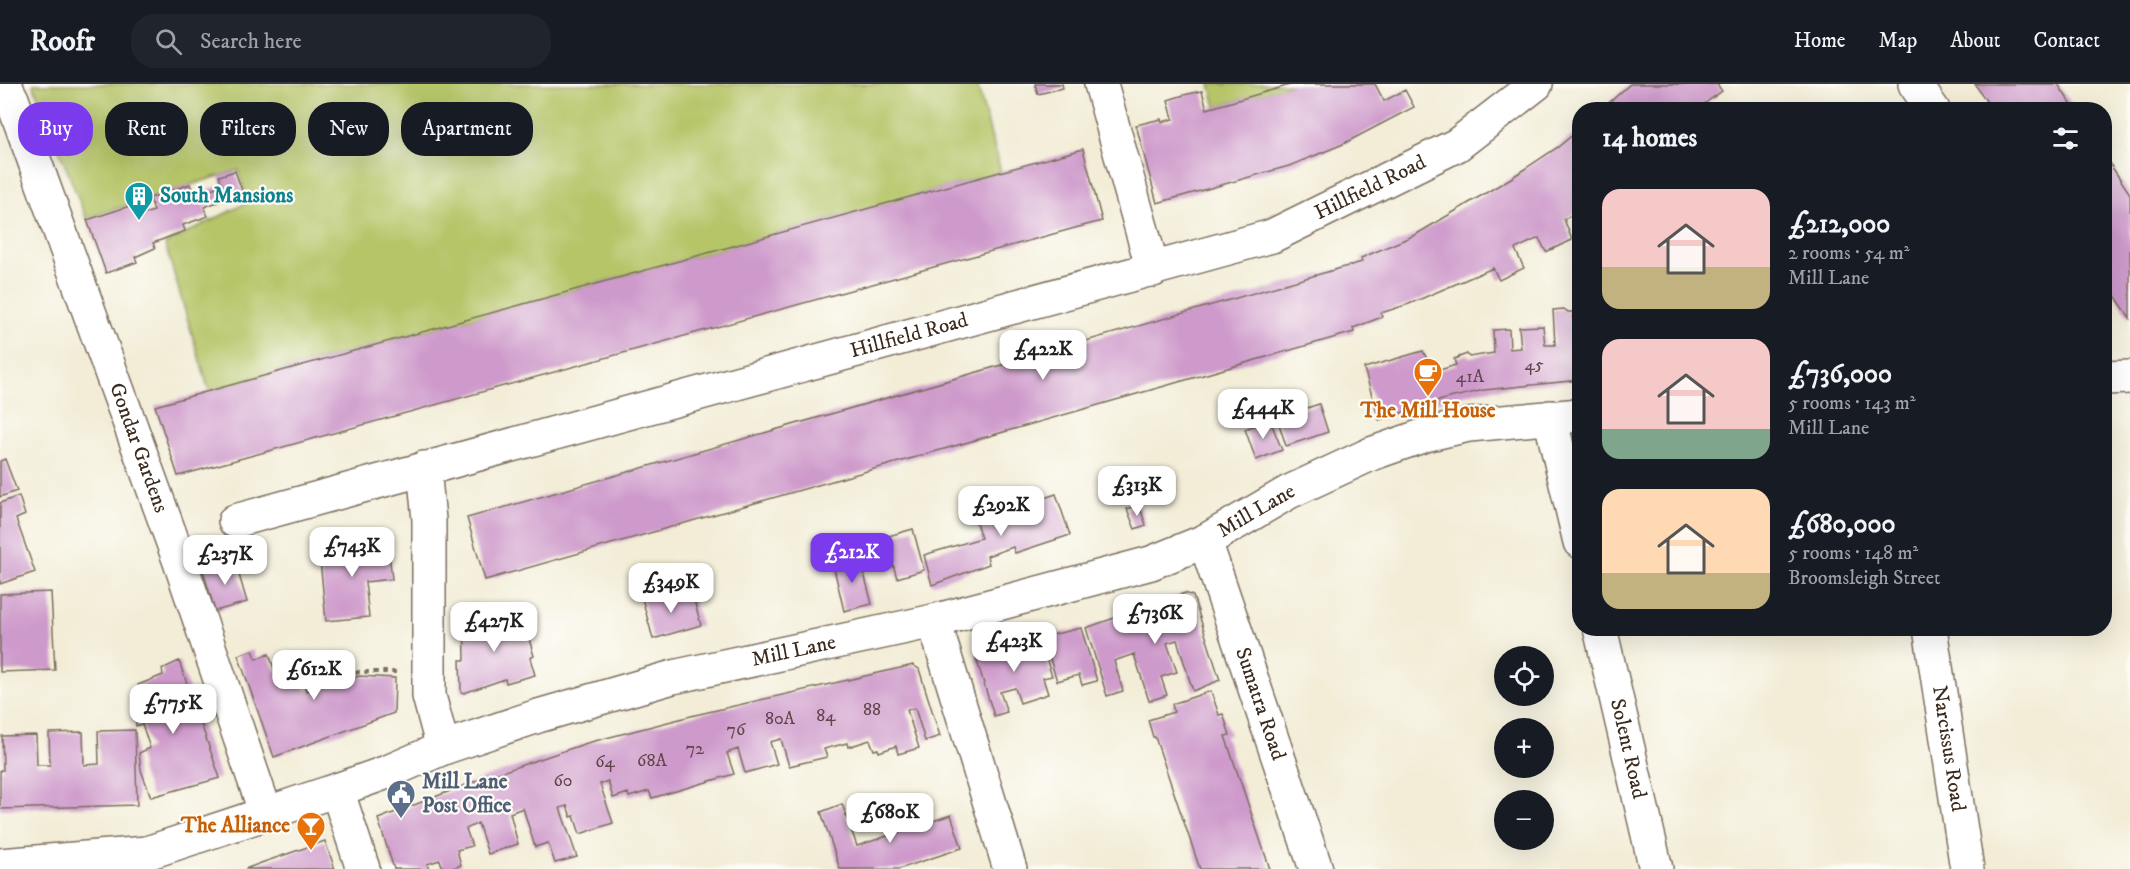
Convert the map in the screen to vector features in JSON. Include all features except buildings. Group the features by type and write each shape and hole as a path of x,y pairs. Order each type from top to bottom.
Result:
{"street":[{"name":"Gondar Gardens","path":"4,84 12,99 176,551 266,814"},
{"path":"1101,84 1153,270"},
{"name":"Hillfield Road","path":"235,521 1272,236 1457,145 1536,84"},
{"path":"1915,84 1927,102"},
{"name":"Mill Lane","path":"0,865 147,853 337,790 443,748 538,716 674,677 934,621 1151,563 1205,541 1289,492 1371,454 1425,435 1469,425 1565,416"},
{"path":"1565,416 1572,475"},
{"path":"424,468 429,520 429,696 443,748"},
{"name":"Sumatra Road","path":"1205,541 1316,869"},
{"path":"934,621 1010,869"},
{"name":"Solent Road","path":"1602,636 1656,869"},
{"name":"Narcissus Road","path":"1931,636 1967,869"},
{"path":"337,790 363,869"}],"path":[{"path":"347,676 358,672 429,673"}],"green space":[{"path":"33,84 977,84 1001,172 209,391 165,244 248,202 238,170 86,218 61,156 93,156 93,102 40,102"},
{"path":"1210,84 1293,84 1216,107"}],"place":[{"name":"South Mansions","path":"139,222"},
{"name":"The Mill House","path":"1428,398"},
{"name":"Mill Lane Post Office","path":"401,820"},
{"name":"The Alliance","path":"311,852"}]}
